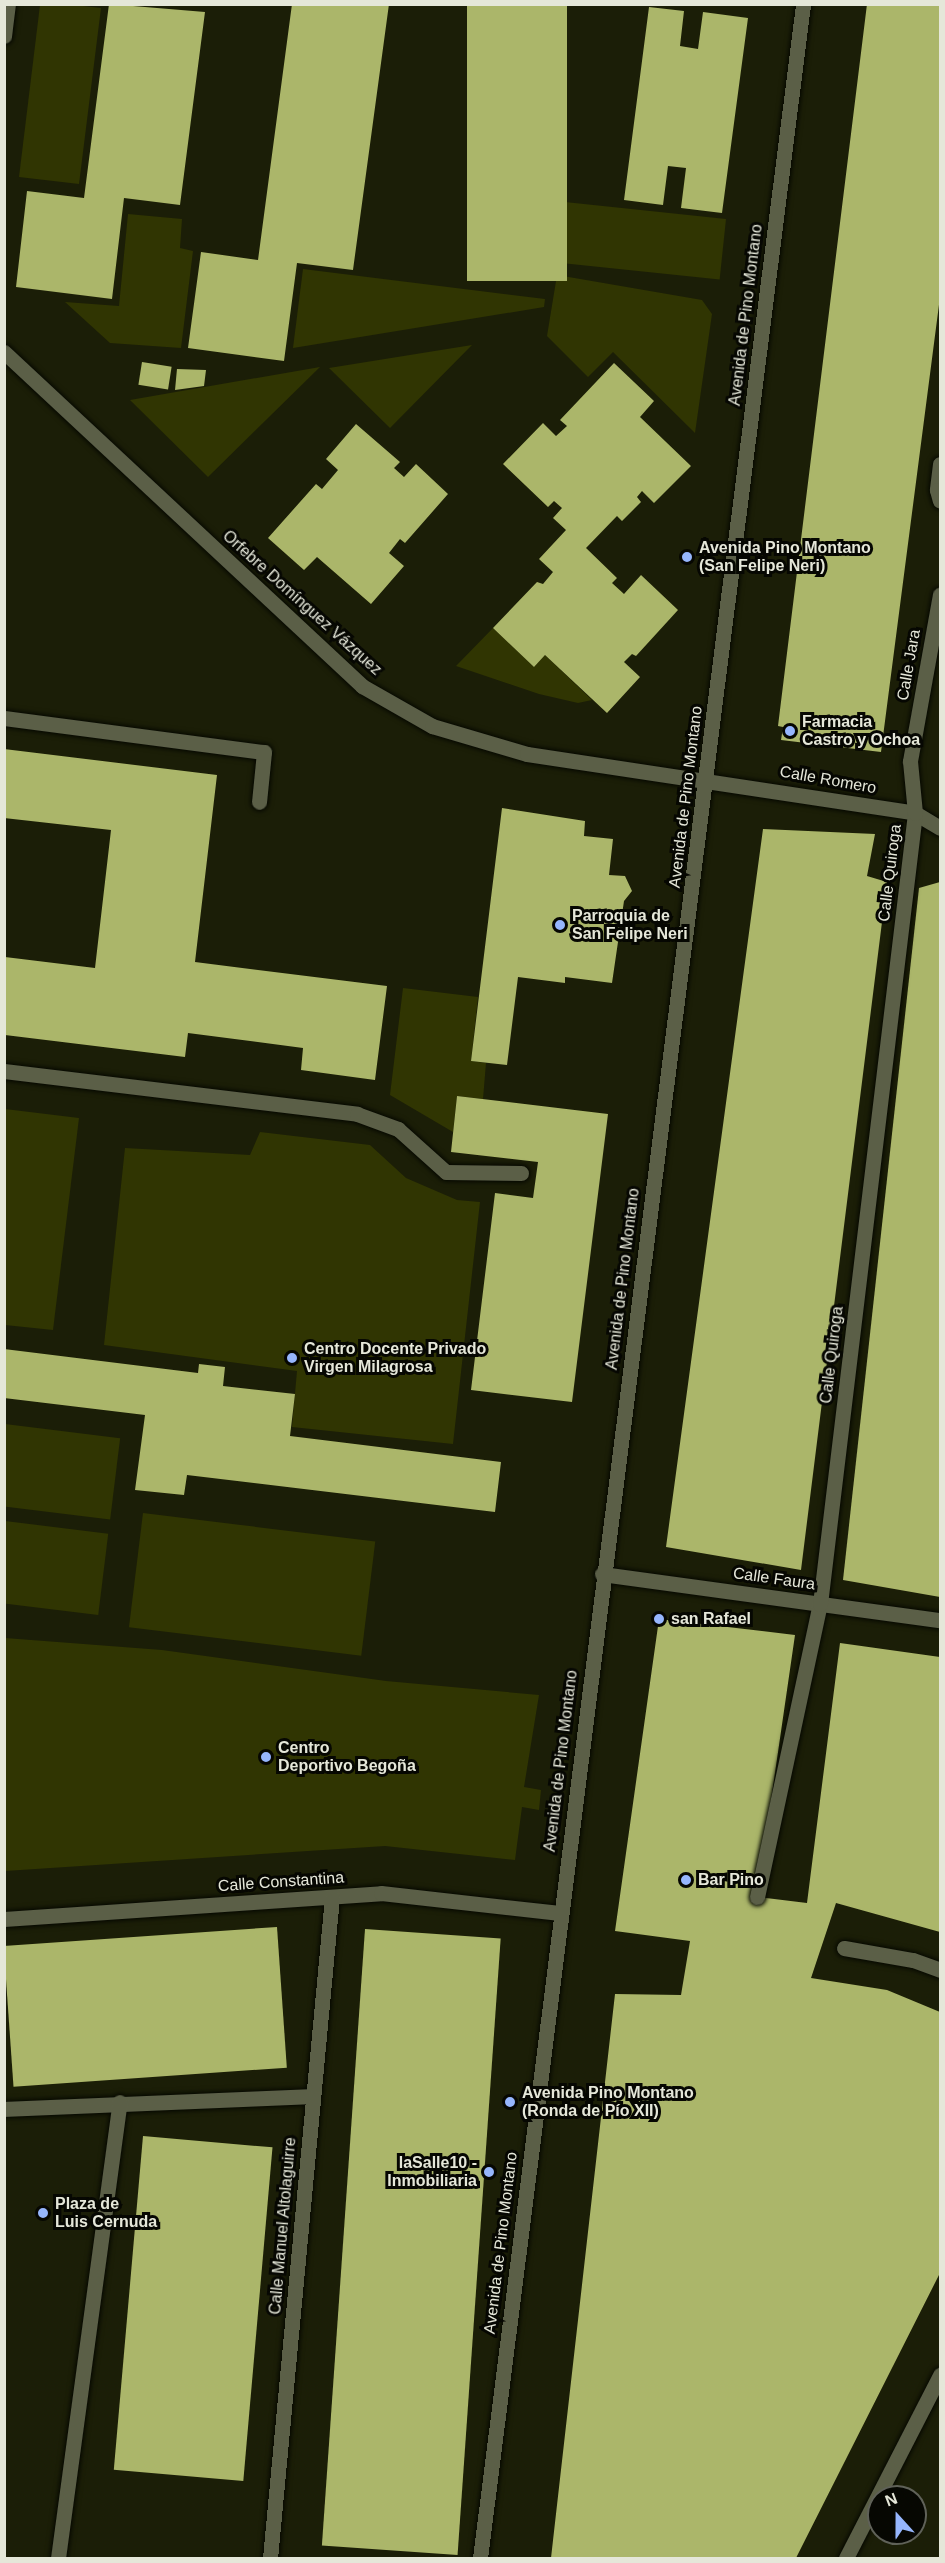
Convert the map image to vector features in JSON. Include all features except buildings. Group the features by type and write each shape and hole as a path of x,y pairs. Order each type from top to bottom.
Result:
{"street":[{"path":"4,36 8,4"},
{"name":"Avenida de Pino Montano","path":"480,2559 602,1574 706,780 803,4"},
{"name":"Orfebre Domínguez Vázquez","path":"4,352 363,686 432,726 527,754 706,780"},
{"path":"939,494 940,464"},
{"name":"Calle Jara","path":"915,813 910,761 940,595"},
{"path":"4,718 264,752 259,802"},
{"name":"Calle Romero","path":"706,780 915,813 940,828"},
{"name":"Calle Quiroga","path":"757,1897 820,1604 915,813"},
{"path":"4,1071 357,1114 398,1129 446,1172 521,1173"},
{"name":"Calle Faura","path":"602,1574 940,1620"},
{"name":"Calle Constantina","path":"4,1919 381,1893 560,1913"},
{"name":"Calle Manuel Altolaguirre","path":"270,2559 332,1897"},
{"path":"844,1948 913,1960 940,1970"},
{"path":"4,2109 120,2102 313,2096"},
{"path":"58,2559 120,2102"},
{"path":"846,2559 940,2375"}],"green space":[{"path":"40,5 101,8 79,184 19,177"},
{"path":"546,200 726,219 720,280 540,261"},
{"path":"128,214 182,219 180,248 193,251 181,348 110,343 65,302 119,306"},
{"path":"303,269 545,299 544,307 293,348"},
{"path":"557,275 702,300 712,314 695,433 613,352 588,377 547,336"},
{"path":"472,345 390,428 329,368"},
{"path":"320,367 208,477 130,400"},
{"path":"493,628 534,667 545,655 592,700 578,703 539,694 456,666"},
{"path":"403,988 478,997 471,1061 486,1063 483,1099 457,1096 453,1132 390,1095"},
{"path":"5,1109 79,1118 53,1330 5,1325"},
{"path":"260,1132 370,1145 406,1178 457,1200 480,1202 453,1444 292,1427 297,1371 104,1345 125,1148 250,1155"},
{"path":"5,1424 120,1438 110,1520 4,1506"},
{"path":"143,1513 375,1542 361,1656 129,1627"},
{"path":"5,1521 108,1534 98,1615 4,1603"},
{"name":"Centro Deportivo Begoña","path":"5,1638 162,1650 386,1681 539,1695 524,1787 541,1790 539,1810 522,1807 515,1860 385,1846 5,1871"}],"place":[{"name":"Avenida Pino Montano (San Felipe Neri)","path":"687,557"},
{"name":"Farmacia Castro y Ochoa","path":"790,731"},
{"name":"Parroquia de San Felipe Neri","path":"560,925"},
{"name":"Centro Docente Privado Virgen Milagrosa","path":"292,1358"},
{"name":"san Rafael","path":"659,1619"},
{"name":"Centro Deportivo Begoña","path":"266,1757"},
{"name":"Bar Pino","path":"686,1880"},
{"name":"Avenida Pino Montano (Ronda de Pío XII)","path":"510,2102"},
{"name":"laSalle10 - Inmobiliaria","path":"489,2172"},
{"name":"Plaza de Luis Cernuda","path":"43,2213"}]}
